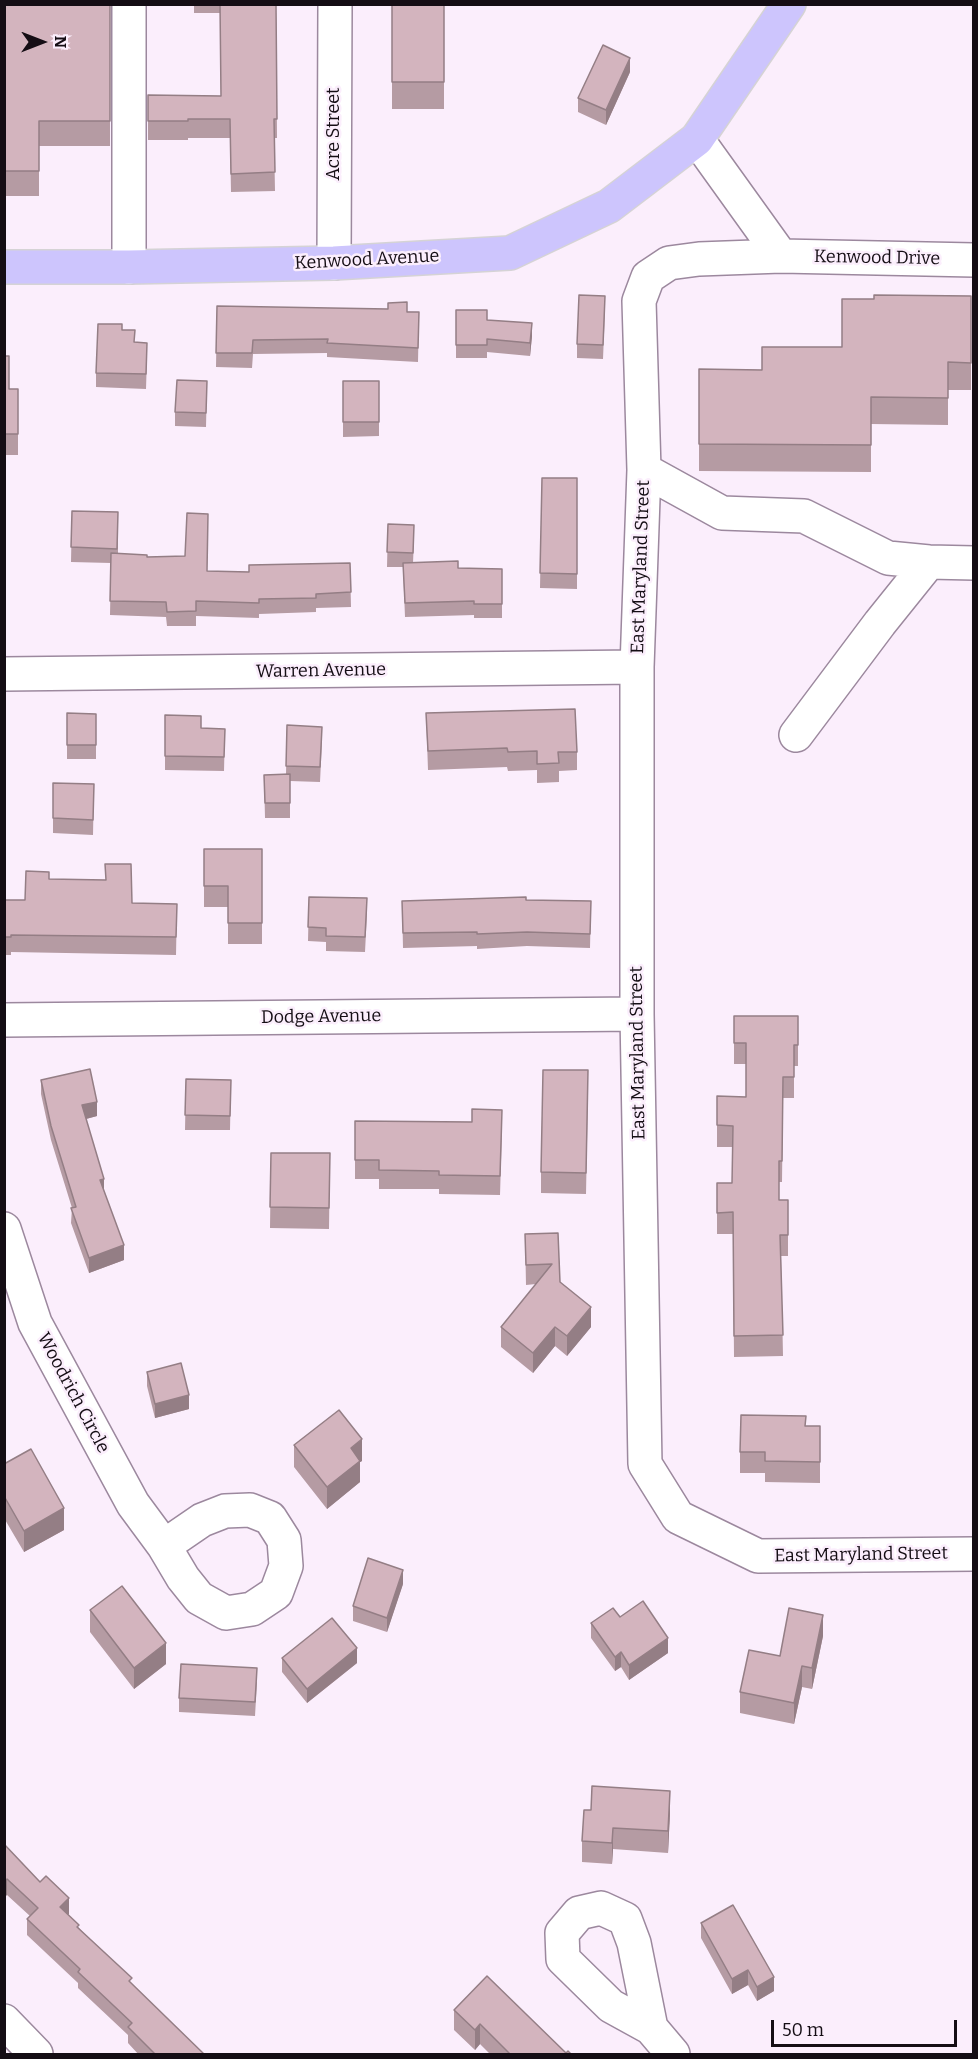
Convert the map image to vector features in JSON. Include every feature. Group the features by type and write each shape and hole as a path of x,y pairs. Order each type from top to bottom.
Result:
{"main road":[{"name":"Kenwood Avenue","path":"4,267 334,263 510,253 609,206 697,139 789,4"}],"street":[{"path":"129,4 129,267"},
{"name":"Acre Street","path":"334,263 335,4"},
{"path":"697,139 781,256"},
{"name":"Kenwood Drive","path":"648,277 669,263 699,259 781,256 974,260"},
{"name":"East Maryland Street","path":"648,277 639,301 644,470 637,667 637,1014 645,1464 678,1517 758,1556 974,1554"},
{"path":"644,470 722,513 804,516 888,558 929,562 974,562"},
{"path":"796,735 929,562"},
{"name":"Warren Avenue","path":"4,674 637,667"},
{"name":"Dodge Avenue","path":"4,1020 637,1014"},
{"name":"Woodrich Circle","path":"4,1229 35,1323 133,1504 164,1546"},
{"path":"4,2021 36,2055"},
{"path":"651,2028 673,2055"}],"building":[{"path":"4,4 110,4 110,121 39,121 39,171 4,171"},
{"path":"220,4 276,4 275,172 231,174 230,119 148,121 148,95 221,96"},
{"path":"392,4 444,4 444,82 392,82"},
{"path":"603,45 630,58 606,110 578,98"},
{"path":"579,295 605,296 603,345 577,344"},
{"path":"874,295 971,296 971,363 948,362 948,398 871,397 871,445 699,444 699,369 762,370 762,347 842,347 842,299 874,299"},
{"path":"407,302 407,312 419,312 418,348 327,343 328,339 253,340 252,353 216,353 217,306 388,309 388,303"},
{"path":"456,310 487,310 487,320 532,323 530,343 487,339 487,345 456,345"},
{"path":"98,324 122,324 122,330 135,330 134,342 147,343 146,374 96,373"},
{"path":"4,356 9,356 9,389 18,389 18,434 4,434"},
{"path":"177,380 207,381 206,413 175,412"},
{"path":"343,381 379,381 379,422 343,422"},
{"path":"542,478 577,478 577,574 540,573"},
{"path":"72,511 118,512 117,549 71,547"},
{"path":"187,513 208,514 207,571 249,572 249,565 350,563 351,592 316,594 316,598 259,599 259,603 196,601 196,611 167,612 166,602 110,601 111,553 147,555 147,557 185,556"},
{"path":"388,524 414,525 413,553 387,552"},
{"path":"458,561 458,568 502,569 502,604 474,604 474,601 405,603 403,563"},
{"path":"575,709 577,752 558,752 559,763 537,764 537,751 508,752 507,748 428,751 426,713"},
{"path":"67,713 96,714 96,745 67,745"},
{"path":"165,715 201,716 201,728 225,729 224,757 165,756"},
{"path":"287,725 322,727 320,767 286,766"},
{"path":"290,774 290,803 265,803 264,775"},
{"path":"53,783 94,784 93,820 53,818"},
{"path":"204,849 262,849 262,923 228,923 228,886 204,886"},
{"path":"105,864 131,864 132,903 177,904 176,937 11,935 11,937 4,937 4,900 25,900 26,871 49,872 49,879 106,880"},
{"path":"309,897 367,898 365,937 326,936 326,928 308,927"},
{"path":"526,897 526,900 591,901 590,934 403,933 402,901"},
{"path":"734,1016 798,1016 798,1045 794,1045 794,1077 783,1077 782,1161 779,1161 779,1200 788,1200 788,1235 780,1235 783,1335 734,1336 733,1212 717,1213 717,1183 732,1183 733,1126 717,1125 717,1096 746,1097 746,1043 734,1043"},
{"path":"90,1069 97,1102 82,1105 104,1179 100,1180 124,1245 89,1258 71,1208 76,1207 51,1126 41,1080"},
{"path":"543,1070 588,1070 586,1173 541,1172"},
{"path":"186,1079 231,1080 230,1116 185,1115"},
{"path":"472,1109 502,1110 500,1176 439,1175 439,1171 379,1170 379,1160 355,1160 355,1121 472,1122"},
{"path":"271,1153 330,1153 329,1208 270,1207"},
{"path":"558,1233 560,1282 591,1307 567,1336 555,1327 533,1353 501,1327 552,1264 526,1265 525,1234"},
{"path":"181,1363 189,1395 155,1404 147,1372"},
{"path":"339,1410 362,1439 351,1448 360,1461 327,1487 294,1445"},
{"path":"741,1415 806,1416 805,1426 820,1426 820,1462 765,1461 765,1452 740,1452"},
{"path":"31,1449 64,1508 24,1531 4,1496 4,1464"},
{"path":"368,1558 403,1570 387,1618 353,1606"},
{"path":"122,1586 166,1643 134,1668 90,1610"},
{"path":"643,1601 668,1638 629,1665 621,1652 615,1657 591,1623 613,1608 620,1617"},
{"path":"789,1608 823,1615 812,1668 802,1666 794,1703 740,1692 749,1650 780,1656"},
{"path":"332,1618 357,1648 307,1689 282,1658"},
{"path":"181,1664 257,1668 255,1702 179,1698"},
{"path":"592,1786 670,1791 668,1831 613,1828 612,1843 582,1841 584,1810 591,1810"},
{"path":"4,1844 40,1882 46,1876 69,1898 60,1907 79,1925 77,1927 132,1978 129,1981 205,2055 156,2055 128,2027 132,2023 27,1919 38,1908 7,1879 4,1881"},
{"path":"733,1905 774,1977 757,1987 748,1970 732,1979 701,1923"},
{"path":"487,1976 566,2053 568,2051 572,2055 511,2055 480,2024 475,2030 454,2010"}]}
